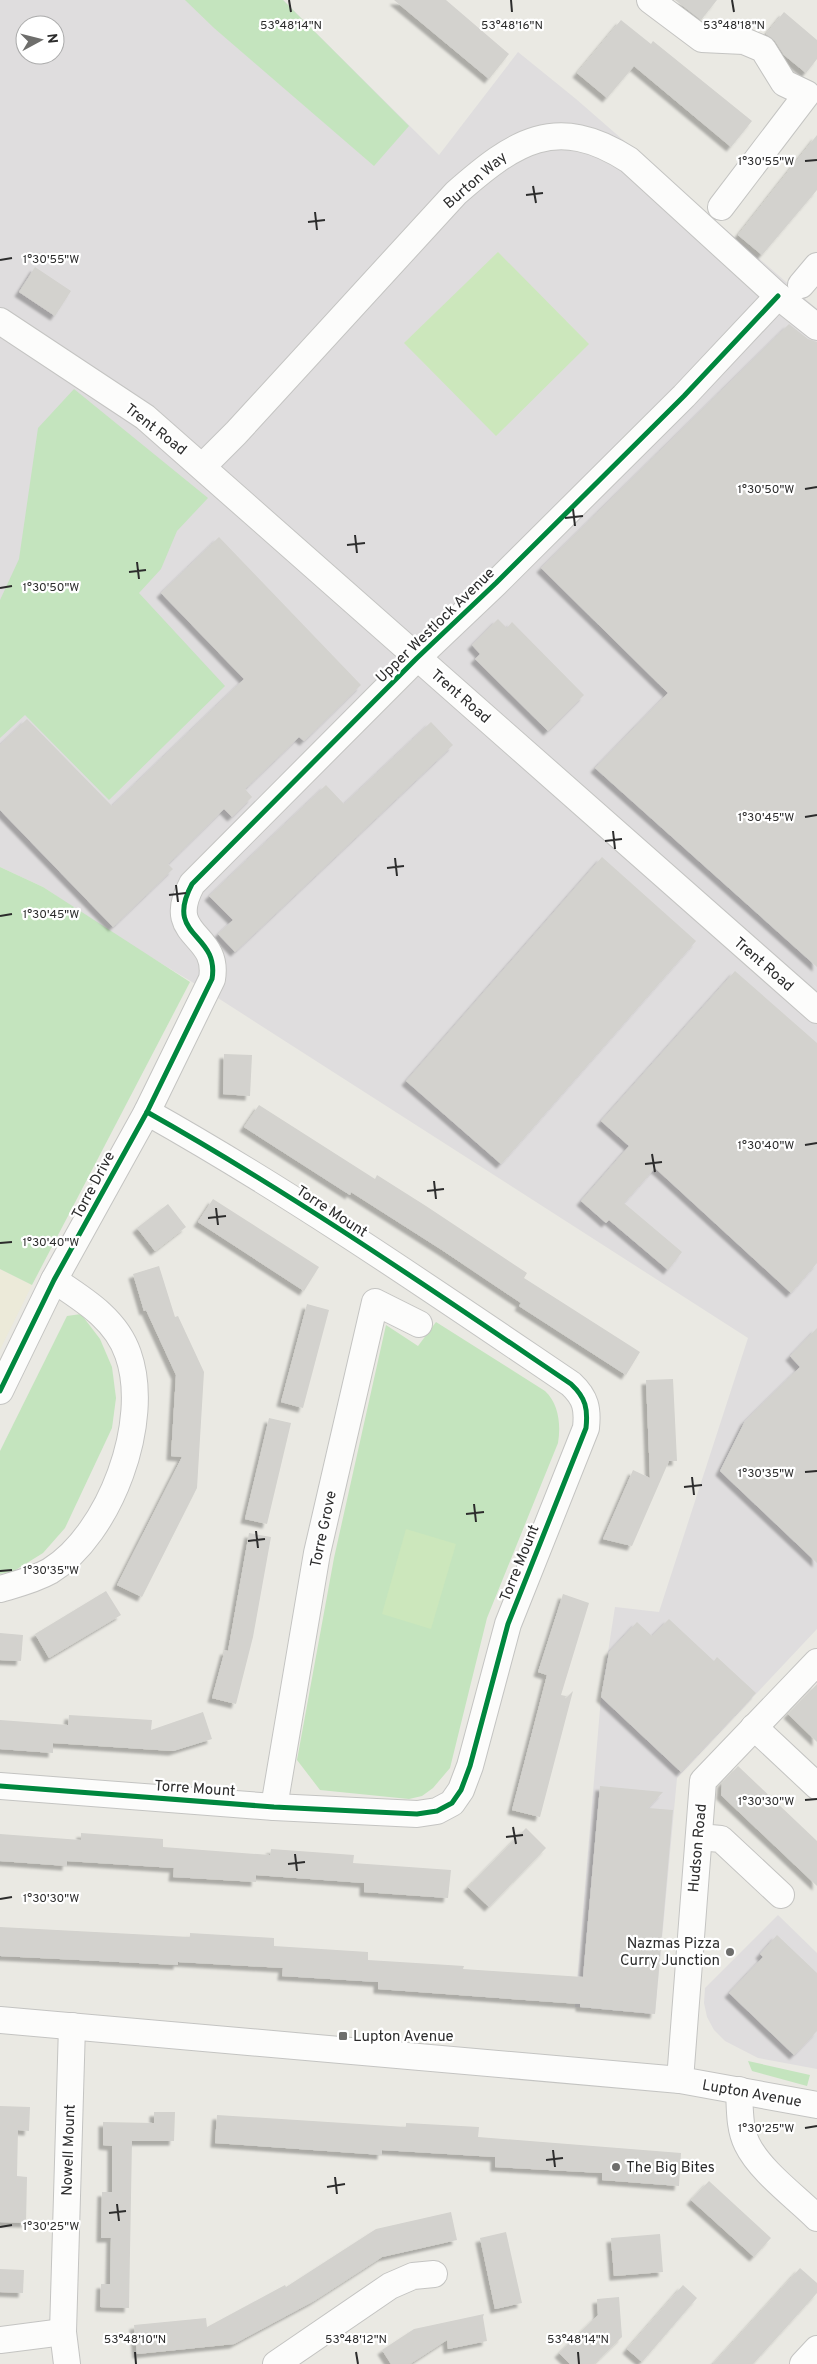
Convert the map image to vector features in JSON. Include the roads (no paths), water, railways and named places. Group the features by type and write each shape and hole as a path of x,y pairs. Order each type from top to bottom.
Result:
{"street":[{"path":"650,0 702,39 744,42 762,49 784,83 812,88 721,207"},
{"name":"Burton Way","path":"203,466 236,433 456,193 486,167 514,148 551,135 572,137 611,148 629,160 778,296 817,327"},
{"name":"Upper Westlock Avenue","path":"207,991 214,966 211,953 188,929 183,915 184,899 192,884 417,658 509,570 663,417 778,296"},
{"name":"Trent Road","path":"0,321 144,417 203,466 417,658 817,1010"},
{"name":"Torre Drive","path":"0,1391 54,1280 147,1112 207,991"},
{"name":"Torre Mount","path":"0,1786 274,1807 417,1814 437,1812 452,1803 461,1790 470,1766 508,1624 586,1428 588,1410 582,1394 555,1373 212,1149 147,1112"},
{"path":"0,1589 27,1582 50,1570 75,1550 99,1516 118,1479 131,1439 136,1385 128,1354 112,1325 89,1303 54,1280"},
{"name":"Torre Grove","path":"274,1807 317,1553 375,1302 419,1324"},
{"name":"Hudson Road","path":"680,2080 703,1781 817,1662"},
{"path":"754,1727 817,1786"},
{"path":"699,1837 721,1839 782,1895"},
{"name":"Lupton Avenue","path":"0,2020 680,2080 817,2105"},
{"name":"Nowell Mount","path":"67,2364 63,2332 72,2026"},
{"path":"739,2090 742,2126 747,2144 761,2164 817,2218"},
{"path":"276,2364 390,2286 413,2276 434,2274"},
{"path":"0,2340 63,2332"}],"place":[{"name":"Nazmas Pizza Curry Junction","path":"730,1952"},
{"name":"Lupton Avenue","path":"343,2036"},
{"name":"The Big Bites","path":"616,2167"}]}
